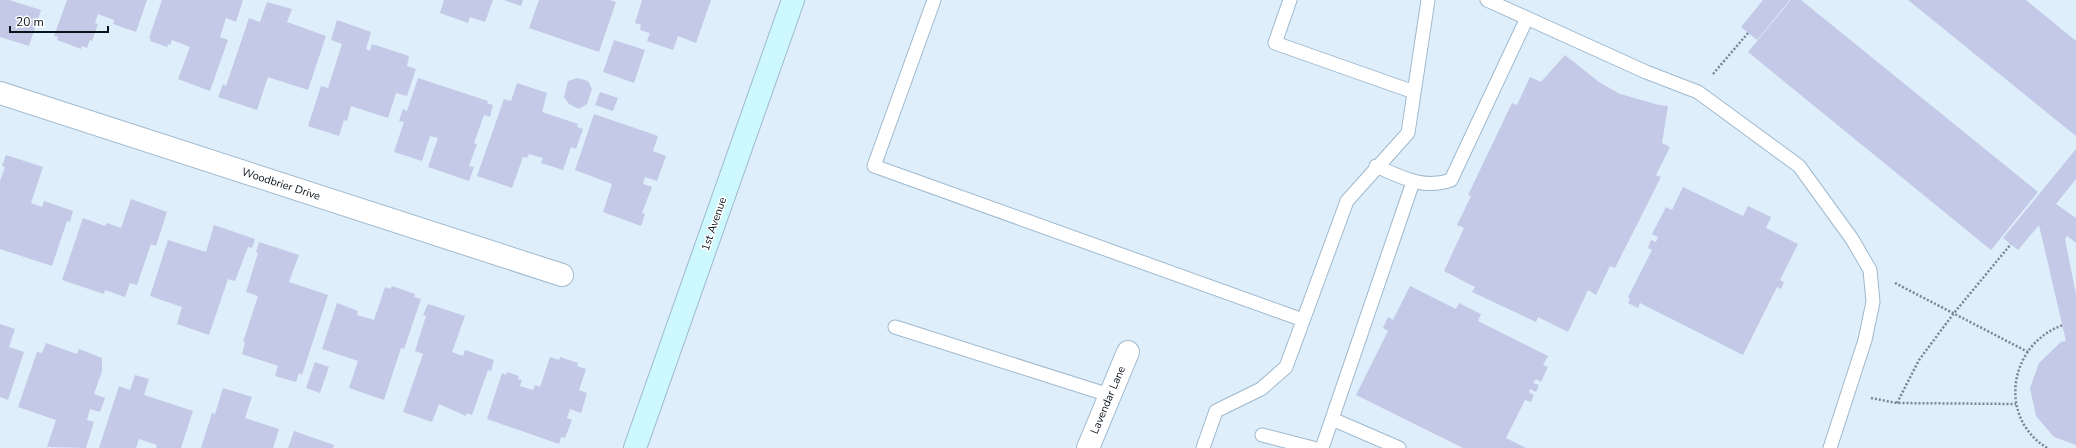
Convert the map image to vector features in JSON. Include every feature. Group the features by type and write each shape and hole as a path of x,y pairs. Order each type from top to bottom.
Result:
{"main road":[{"name":"1st Avenue","path":"635,448 793,0"}],"street":[{"name":"Woodbrier Drive","path":"0,93 562,275"},
{"name":"Lavendar Lane","path":"1088,448 1128,352"}],"lane":[{"path":"934,0 874,166 1303,320"},
{"path":"1290,0 1275,43 1414,92"},
{"path":"1203,448 1216,411 1261,389 1286,367 1347,201 1376,166 1408,132 1428,0"},
{"path":"1487,0 1646,72 1698,92 1799,166 1852,239 1870,270 1873,302 1865,340 1830,448"},
{"path":"1376,166 1413,182 1439,185 1451,180 1527,18"},
{"path":"1322,448 1413,182"},
{"path":"895,327 1109,396"},
{"path":"1332,419 1399,448"},
{"path":"1262,435 1313,448"}],"path":[{"path":"1698,92 1748,33"},
{"path":"1897,403 1919,360 1954,313 2011,244"},
{"path":"1870,270 2028,352"},
{"path":"2047,448 2038,443 2024,425 2016,404 2015,381 2022,360 2035,342 2054,328 2063,325"},
{"path":"1848,393 1897,403 2016,404"}],"building":[{"path":"0,0 9,0 41,10 29,46 0,37"},
{"path":"67,0 147,0 136,32 113,24 114,20 98,14 95,23 98,24 92,41 90,40 87,48 82,46 81,49 57,40 58,37 54,36"},
{"path":"162,0 243,0 236,22 226,18 220,37 228,40 210,91 178,79 190,47 172,40 170,45 168,44 167,47 150,41 151,39 149,38"},
{"path":"444,0 493,0 485,22 470,17 468,23 440,13"},
{"path":"504,0 523,0 521,6"},
{"path":"539,0 610,0 616,2 599,52 529,28"},
{"path":"642,0 711,0 696,43 678,36 673,50 647,41 650,33 640,30 641,25 635,23"},
{"path":"1763,0 1790,0 1757,40 1741,27"},
{"path":"1791,0 1801,0 2038,192 1991,250 1748,52"},
{"path":"1908,0 2026,0 2076,41 2076,136"},
{"path":"267,2 292,9 287,22 326,36 308,90 268,77 257,110 218,97 223,84 226,86 249,18 260,22"},
{"path":"337,20 371,32 366,49 370,51 372,44 409,56 407,66 416,69 407,96 396,93 388,118 351,106 347,121 344,120 339,136 308,126 321,86 328,88 342,44 331,40"},
{"path":"614,40 645,50 634,83 603,72"},
{"path":"1565,55 1599,82 1620,94 1659,105 1668,106 1662,143 1670,147 1656,175 1661,177 1615,268 1610,266 1596,295 1588,290 1568,332 1538,317 1536,322 1472,292 1475,287 1444,271 1464,228 1457,225 1471,196 1468,195 1512,103 1517,105 1530,77 1541,82"},
{"path":"418,78 488,101 487,103 493,105 490,117 484,115 474,143 477,144 469,166 474,167 469,181 428,167 438,138 430,136 422,161 394,152 404,122 399,121 403,109 407,111"},
{"path":"577,78 588,81 592,89 587,104 579,109 569,104 564,97 568,81"},
{"path":"517,83 547,93 542,112 578,124 577,127 583,129 576,149 571,147 563,170 541,163 543,158 529,154 527,158 523,157 512,188 477,176 504,99 511,101"},
{"path":"600,92 618,98 613,111 595,105"},
{"path":"594,114 658,136 653,151 666,156 657,181 645,177 643,184 652,187 642,213 645,214 641,226 603,212 612,184 575,170"},
{"path":"2076,149 2076,179 2056,204 2076,218 2076,243 2067,236 2065,239 2076,295 2076,445 2054,437 2036,416 2030,388 2039,363 2061,342 2066,341 2039,225 2018,250 2003,238"},
{"path":"6,155 43,167 31,203 42,207 44,201 73,211 70,222 67,221 52,266 0,249 0,181 5,167 2,166"},
{"path":"1683,187 1743,216 1748,206 1771,217 1766,228 1798,244 1780,280 1784,282 1781,289 1777,287 1743,355 1640,303 1638,308 1628,303 1630,299 1628,297 1652,250 1648,248 1651,240 1656,242 1658,237 1652,234 1666,207 1672,210"},
{"path":"131,199 167,212 156,246 151,244 137,285 130,283 125,297 105,290 104,294 62,280 83,218 105,226 107,223 121,228"},
{"path":"214,225 255,239 252,248 248,247 235,281 228,279 209,335 177,324 182,307 150,296 168,240 206,252"},
{"path":"259,242 299,255 289,282 328,295 302,375 299,373 296,382 275,376 278,366 242,354 245,342 243,342 258,296 246,292 258,253 256,252"},
{"path":"392,286 415,294 414,297 421,299 404,349 401,348 384,400 349,388 358,361 322,349 337,303 358,311 357,315 374,320 385,287 391,289"},
{"path":"1410,286 1456,309 1459,303 1481,314 1478,321 1548,356 1543,365 1548,367 1541,382 1536,379 1533,383 1539,385 1536,392 1530,389 1529,392 1534,395 1531,402 1525,400 1506,438 1526,448 1463,448 1356,395 1388,331 1383,328 1388,317 1393,320"},
{"path":"428,304 465,316 452,352 463,356 465,350 494,360 491,371 488,370 472,415 467,413 466,416 439,404 432,422 403,412 423,354 415,351 426,316 423,315"},
{"path":"0,324 15,329 9,347 24,352 8,400 0,397"},
{"path":"46,343 77,354 79,349 102,358 102,371 94,394 105,398 100,412 90,409 87,420 94,422 86,448 47,447 56,420 18,407 37,352 42,353"},
{"path":"550,357 559,360 560,357 578,363 577,366 586,369 579,390 587,393 581,413 570,409 567,418 572,420 565,438 561,437 559,444 487,419 502,373 506,375 507,372 519,376 518,379 522,380 520,386 533,390 535,385 540,387"},
{"path":"315,362 329,367 320,393 306,388"},
{"path":"135,375 149,379 144,395 193,411 181,448 156,448 157,445 139,439 136,448 99,448 119,386 130,390"},
{"path":"223,388 252,397 245,418 279,429 273,448 201,448 212,413 215,414"},
{"path":"294,431 334,445 333,448 288,448"}]}
